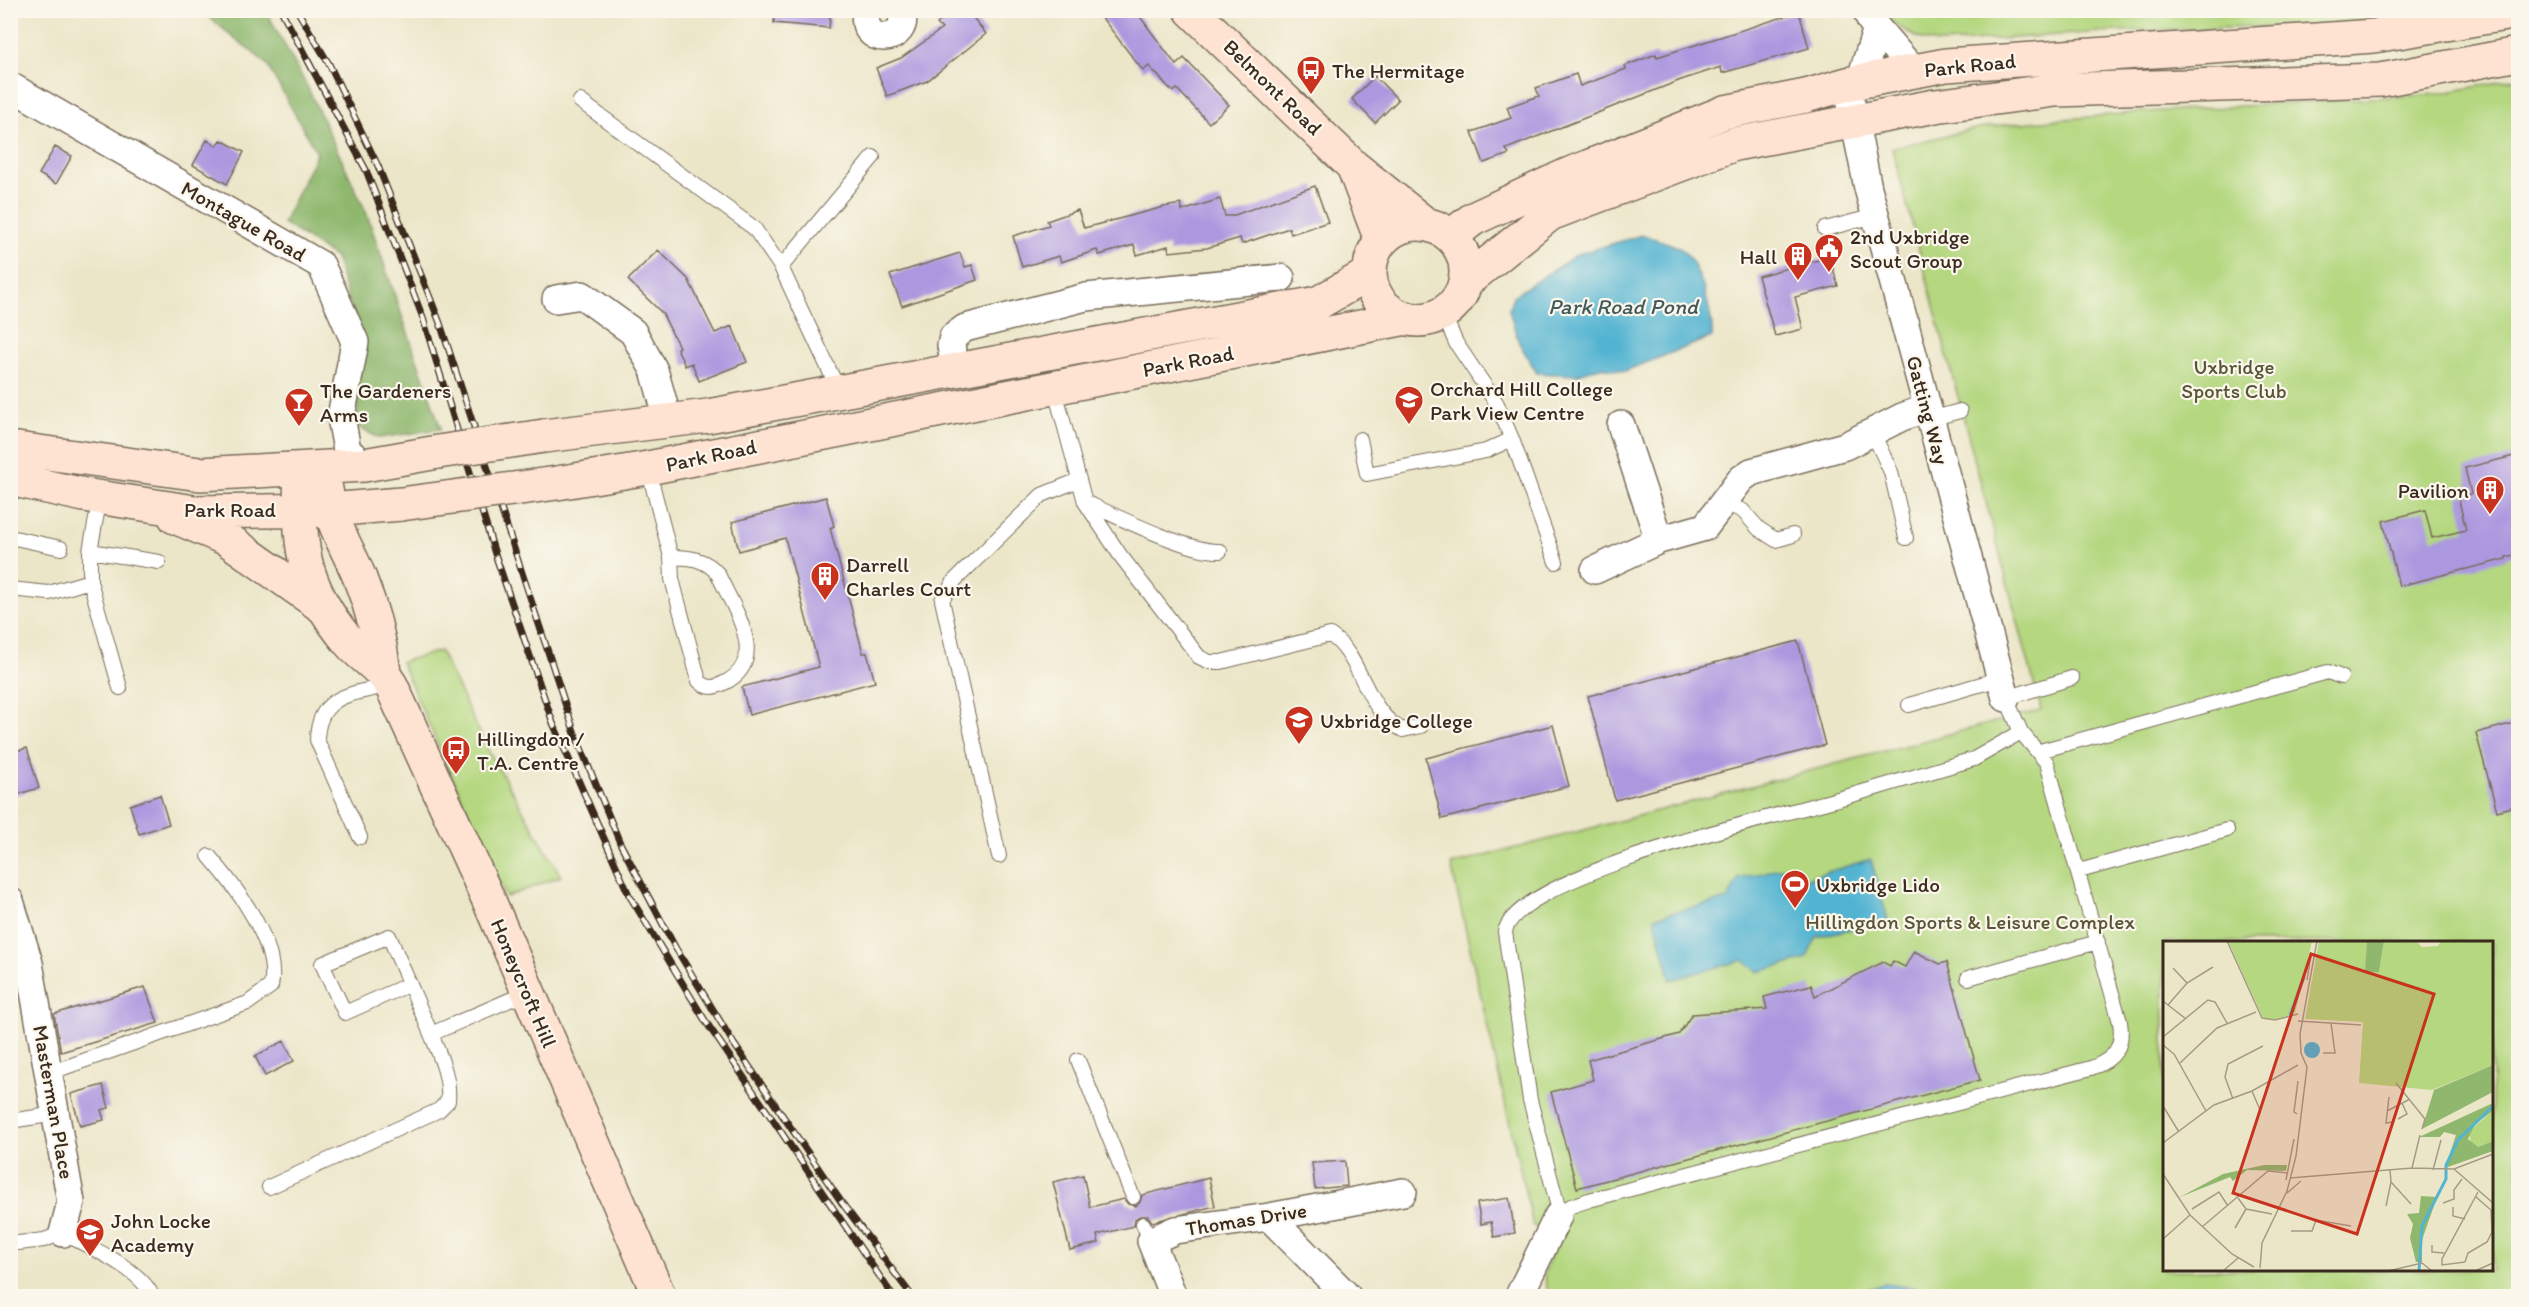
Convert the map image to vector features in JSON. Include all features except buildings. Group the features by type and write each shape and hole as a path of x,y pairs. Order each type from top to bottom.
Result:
{"main road":[{"name":"Belmont Road","path":"1191,10 1353,166 1437,230"},
{"name":"Park Road","path":"1437,230 1473,219 1565,176 1725,112 1806,96 1913,70 1946,65 2374,36 2518,12"},
{"name":"Park Road","path":"1465,282 1550,214 1736,144 1935,106 2055,90 2380,80 2518,54"},
{"path":"1353,166 1381,240"},
{"path":"1400,227 1437,230 1464,259 1465,282 1457,300 1443,313 1424,320 1406,318 1389,310 1379,301 1373,289 1370,273 1374,252 1381,240 1400,227"},
{"name":"Park Road","path":"10,448 200,474 364,465 544,436 669,423 1318,303 1370,273"},
{"name":"Park Road","path":"10,479 195,513 314,510 401,504 648,468 1406,318"},
{"name":"Honeycroft Hill","path":"312,469 314,510 301,547 311,583 337,628 354,648 387,678"},
{"path":"151,506 227,539 327,609"},
{"name":"Honeycroft Hill","path":"314,510 359,577 379,635 387,678 528,992 659,1296"}],"street":[{"path":"867,10 865,18 867,28 880,37 894,35 903,14"},
{"path":"1872,19 1913,70"},
{"path":"1854,83 1872,19"},
{"name":"Gatting Way","path":"1854,83 1853,121 1875,216 2002,688"},
{"name":"Montague Road","path":"10,86 321,265 355,342 341,417 347,450 364,465"},
{"path":"956,370 953,337 957,332 977,325 1086,297 1281,278"},
{"path":"556,299 582,295 633,332 654,370 669,423"},
{"path":"1595,570 1659,540 1705,526 1725,503 1736,485 1751,472 1845,446 1902,417 1929,414"},
{"path":"1621,424 1659,540"},
{"name":"Masterman Place","path":"10,901 29,963 71,1202 63,1233"},
{"name":"Thomas Drive","path":"1173,1296 1147,1232 1269,1217 1403,1192"},
{"path":"1519,1296 1558,1216"},
{"path":"1269,1217 1347,1296"}],"lane":[{"path":"580,101 754,228 781,267 839,391"},
{"path":"781,267 873,157"},
{"path":"1825,229 1875,216"},
{"path":"1443,313 1456,343 1497,404 1512,439 1556,562"},
{"path":"1054,387 1085,502 1120,555 1200,657 1210,662 1221,662 1330,635 1343,644 1371,695 1389,720 1403,730 1421,726"},
{"path":"1929,414 1960,411"},
{"path":"1873,433 1891,472 1906,538"},
{"path":"1360,438 1367,474 1485,451 1512,439"},
{"path":"648,468 671,557 672,579 699,681 710,687 723,683 742,670 748,659 747,639 711,565 689,557 671,557"},
{"path":"999,856 942,600 955,580 1042,495 1079,480"},
{"path":"100,497 90,551 90,580 120,687"},
{"path":"1085,502 1127,522 1203,550 1220,551"},
{"path":"1725,503 1743,511 1759,529 1776,540 1793,535"},
{"path":"10,537 61,548"},
{"path":"90,551 159,562"},
{"path":"10,589 49,593 90,580"},
{"path":"2040,751 2328,672 2341,677"},
{"path":"360,837 317,740 317,724 327,706 337,698 387,678"},
{"path":"1909,705 2072,678"},
{"path":"1558,1216 1571,1206 1589,1200 2091,1068 2106,1061 2120,1047 2121,1030 2079,871 2047,762 2040,751 2021,732 2002,688"},
{"path":"1558,1216 1557,1203 1530,1100 1505,932 1507,925 1516,914 1555,889 1648,851 1974,759 2021,732"},
{"path":"2079,871 2227,830"},
{"path":"49,1073 237,1007 262,995 272,986 271,958 255,922 245,903 209,856"},
{"path":"269,1187 407,1125 448,1101 448,1078 431,1034 410,984 389,936 322,964 345,1013 410,984"},
{"path":"1968,978 2098,942"},
{"path":"431,1034 528,992"},
{"path":"1078,1060 1133,1197"},
{"path":"10,1122 56,1114"},
{"path":"10,1244 44,1240 63,1233 100,1252 148,1286 152,1296"}],"green space":[{"path":"201,11 266,11 308,88 366,212 441,429 379,438 356,426 361,339 335,257 283,223 317,153 266,63"},
{"path":"1875,11 2464,11 2378,24 2116,31 1942,43 1914,36"},
{"path":"2518,78 2518,1296 1549,1296 1544,1275 1557,1235 1533,1226 1451,865 2041,710 1892,148 1979,128 2144,112 2439,94"},
{"path":"440,651 487,748 561,876 506,897 401,662"}],"water":[{"name":"Park Road Pond","path":"1642,235 1678,247 1686,253 1703,288 1710,315 1712,337 1625,371 1600,367 1576,375 1537,373 1519,343 1509,310 1513,296 1578,254"},
{"path":"1871,859 1888,920 1817,937 1806,959 1758,972 1743,960 1671,980 1654,917 1728,899 1738,879 1782,868 1801,880"},
{"path":"1885,1284 1916,1288 1932,1296 1857,1296 1862,1291"}],"waterway":[{"path":"2086,10 2115,10"},
{"path":"2211,10 2300,13 2373,10"}],"railway":[{"path":"281,10 366,170 423,318 495,554 553,723 629,895 706,1022 893,1296"},
{"path":"297,10 329,64 378,166 440,323 574,731 620,843 675,947 734,1044 842,1203 912,1296"}],"place":[{"name":"The Hermitage","path":"1311,96"},
{"name":"2nd Uxbridge Scout Group","path":"1829,274"},
{"name":"Hall","path":"1798,282"},
{"name":"Orchard Hill College Park View Centre","path":"1409,426"},
{"name":"The Gardeners Arms","path":"299,428"},
{"name":"Pavilion","path":"2490,516"},
{"name":"Darrell Charles Court","path":"825,602"},
{"name":"Uxbridge College","path":"1299,746"},
{"name":"Hillingdon / T.A. Centre","path":"456,776"},
{"name":"Uxbridge Lido","path":"1795,910"},
{"name":"John Locke Academy","path":"90,1258"}],"park label":[{"name":"Uxbridge Sports Club","path":"2234,378"},
{"name":"Hillingdon Sports & Leisure Complex","path":"1970,921"}]}
